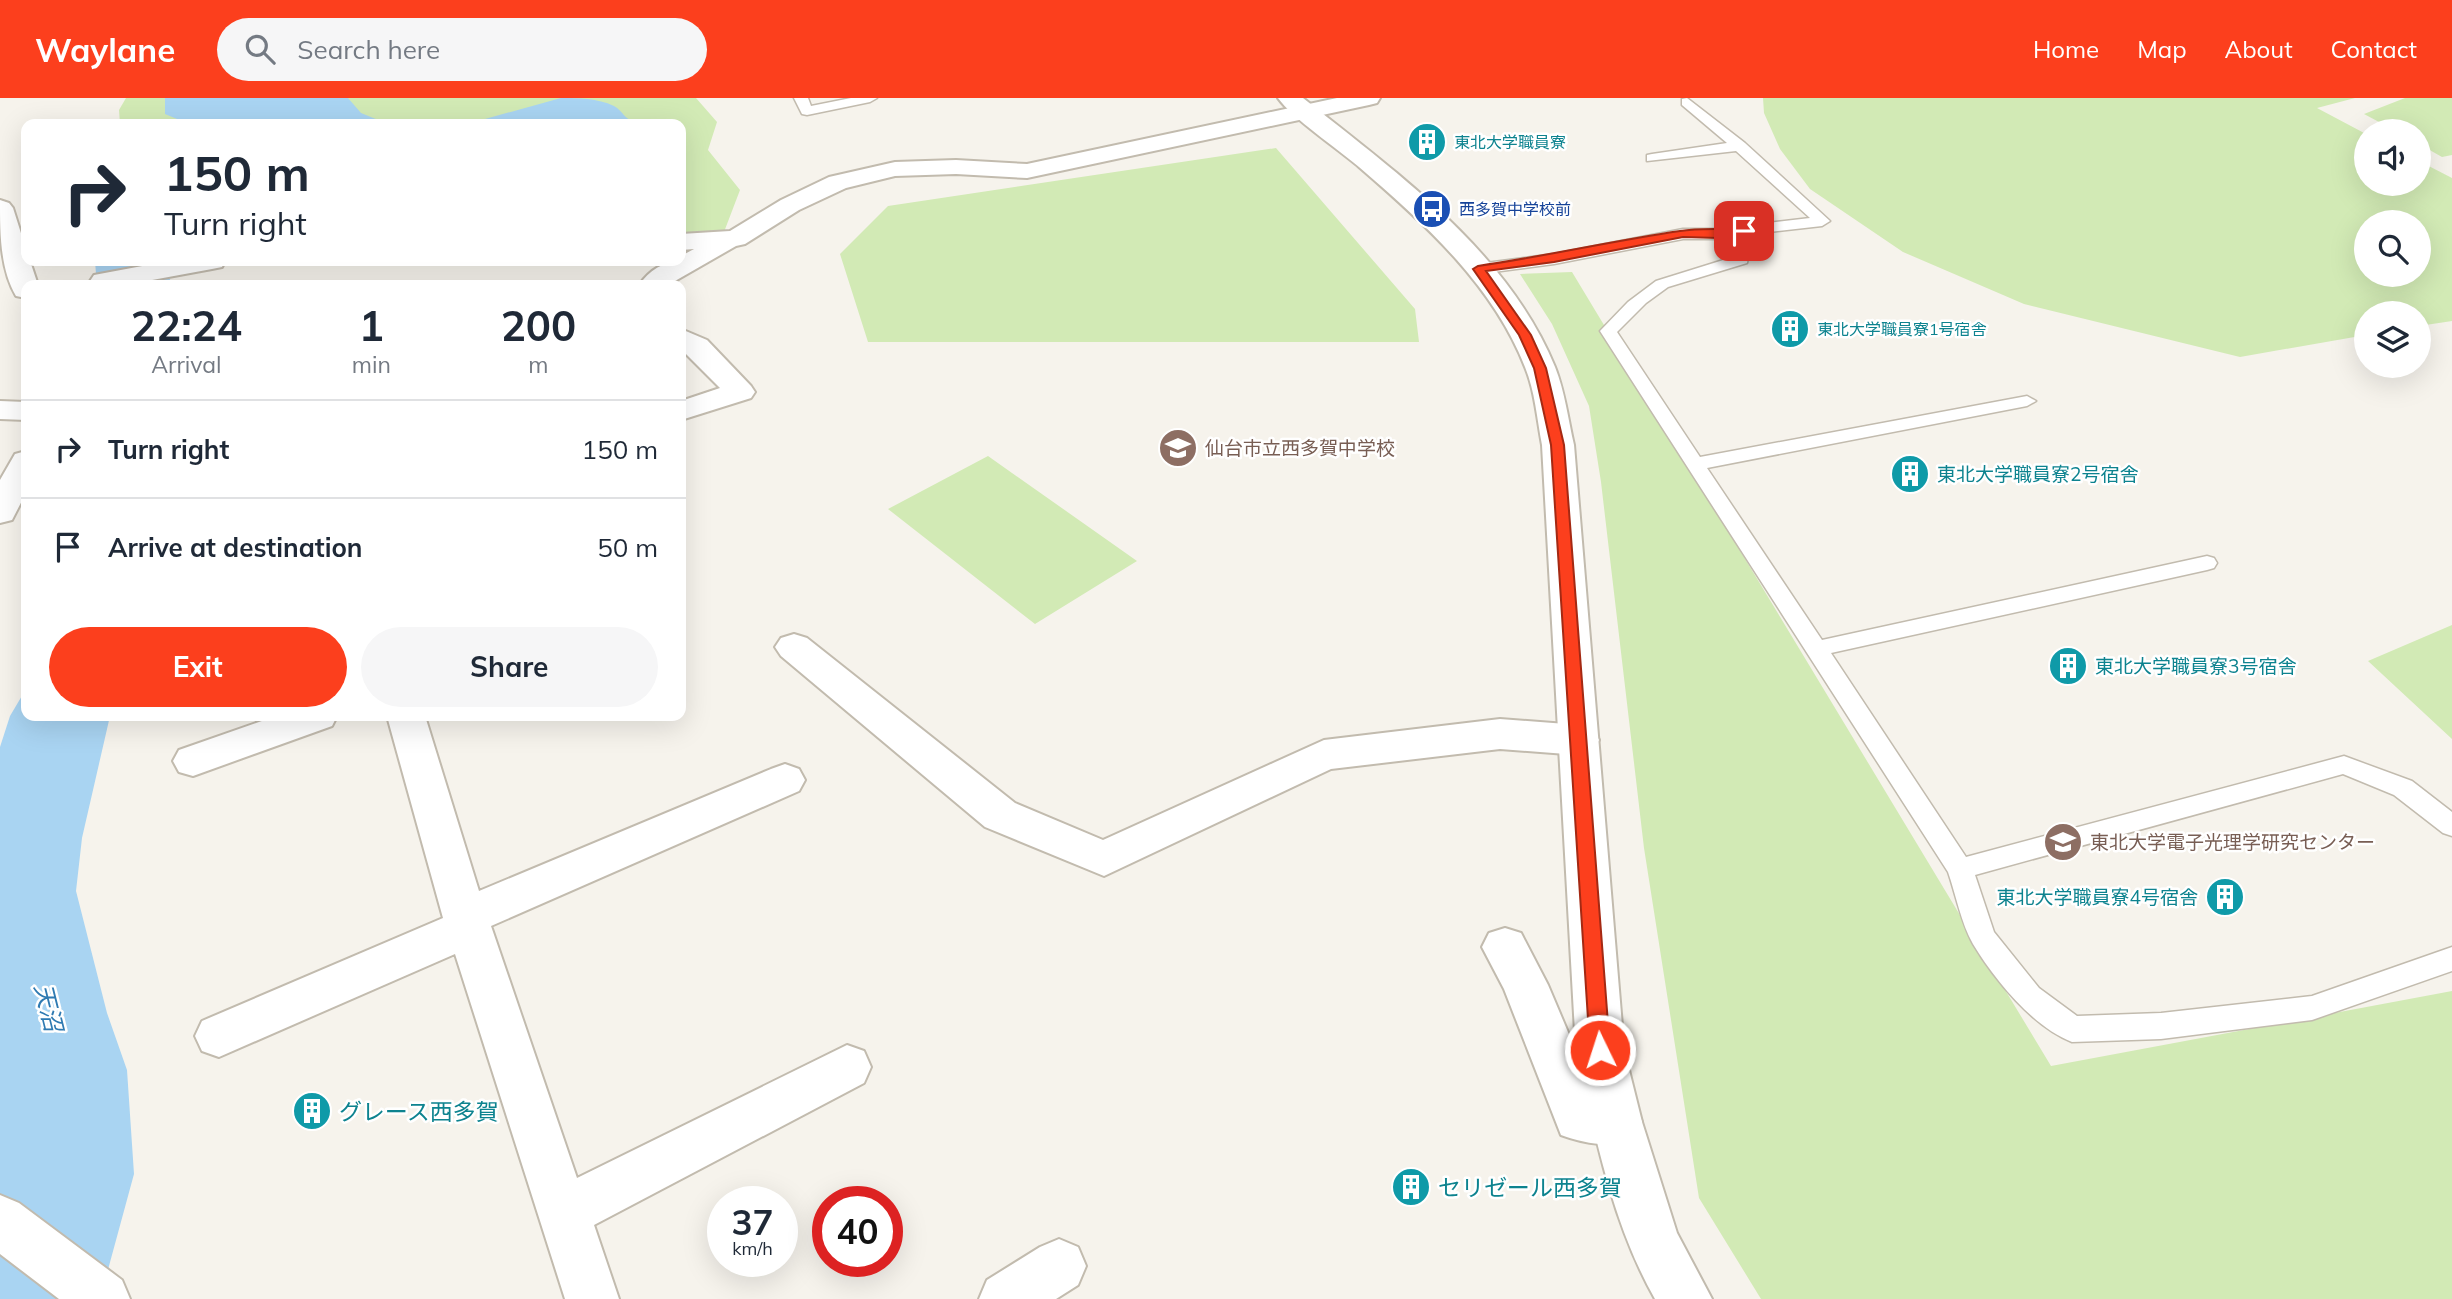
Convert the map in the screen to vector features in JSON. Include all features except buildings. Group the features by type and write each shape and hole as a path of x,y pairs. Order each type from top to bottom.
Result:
{"street":[{"path":"686,264 736,238 790,205 838,182 895,169 956,167 1027,171 1296,104 1369,98"},
{"path":"1296,104 1408,197 1478,269 1525,335 1540,368 1558,445 1600,1050 1617,1122 1654,1245 1685,1299"},
{"path":"0,208 23,280"},
{"path":"686,242 736,238"},
{"path":"109,280 175,266"},
{"path":"658,280 681,266"},
{"path":"686,340 697,346 740,392 686,409"},
{"path":"0,410 21,411"},
{"path":"0,512 14,473"},
{"path":"794,647 1000,815 1104,859 1324,755 1500,734 1579,740"},
{"path":"193,761 304,721"},
{"path":"407,721 467,922 592,1299"},
{"path":"219,1036 785,780"},
{"path":"1505,947 1525,985 1579,1118 1617,1122"},
{"path":"563,1213 847,1067"},
{"path":"10,1229 100,1297"},
{"path":"1006,1299 1059,1266"}],"lane":[{"path":"800,98 807,111 870,98"},
{"path":"1478,269 1554,259 1683,234 1718,234 1822,221 1687,102"},
{"path":"1652,158 1740,146"},
{"path":"1718,234 1742,246 1741,260 1664,283 1639,301 1608,331 1960,869 1983,937 2029,998 2072,1029 2161,1026 2312,1008 2452,959"},
{"path":"1695,464 2027,401"},
{"path":"1816,649 2207,563"},
{"path":"1960,869 2344,765 2403,788 2452,826"}],"green space":[{"path":"126,98 696,98 717,122 708,150 740,190 724,232 686,236 686,119 120,119 119,110"},
{"path":"1763,98 2355,98 2317,108 2354,128 2354,196 2431,196 2431,167 2452,178 2452,321 2431,324 2431,301 2354,301 2354,337 2240,357 2024,304 1903,252 1810,189 1780,149 1764,113"},
{"path":"2405,98 2452,98 2452,155 2442,157 2431,151 2431,119 2373,119 2364,114"},
{"path":"1276,148 1415,309 1419,342 868,342 840,254 888,206"},
{"path":"1572,272 2051,1066 2452,991 2452,1299 1761,1299 1699,1198 1644,848 1601,482 1589,406 1552,324 1520,274"},
{"path":"988,456 1137,561 1035,624 888,509"},
{"path":"2452,625 2452,739 2368,661"}],"water":[{"path":"165,98 348,98 361,113 376,119 177,119 165,114"},
{"path":"561,98 608,103 629,119 485,119"}],"waterway":[{"name":"天沼","path":"130,266 135,280"},
{"name":"天沼","path":"29,1299 68,1174 64,1070 46,1013 20,891 27,838 59,721"}],"place":[{"name":"東北大学職員寮","path":"1427,142"},
{"name":"西多賀中学校前","path":"1432,209"},
{"name":"東北大学職員寮1号宿舎","path":"1790,329"},
{"name":"仙台市立西多賀中学校","path":"1178,448"},
{"name":"東北大学職員寮2号宿舎","path":"1910,474"},
{"name":"東北大学職員寮3号宿舎","path":"2068,666"},
{"name":"東北大学電子光理学研究センター","path":"2063,842"},
{"name":"東北大学職員寮4号宿舎","path":"2225,897"},
{"name":"グレース西多賀","path":"312,1111"},
{"name":"セリゼール西多賀","path":"1411,1187"}],"route":[{"path":"1600,1050 1558,445 1540,368 1525,335 1478,269 1554,259 1683,234 1744,231"}]}
